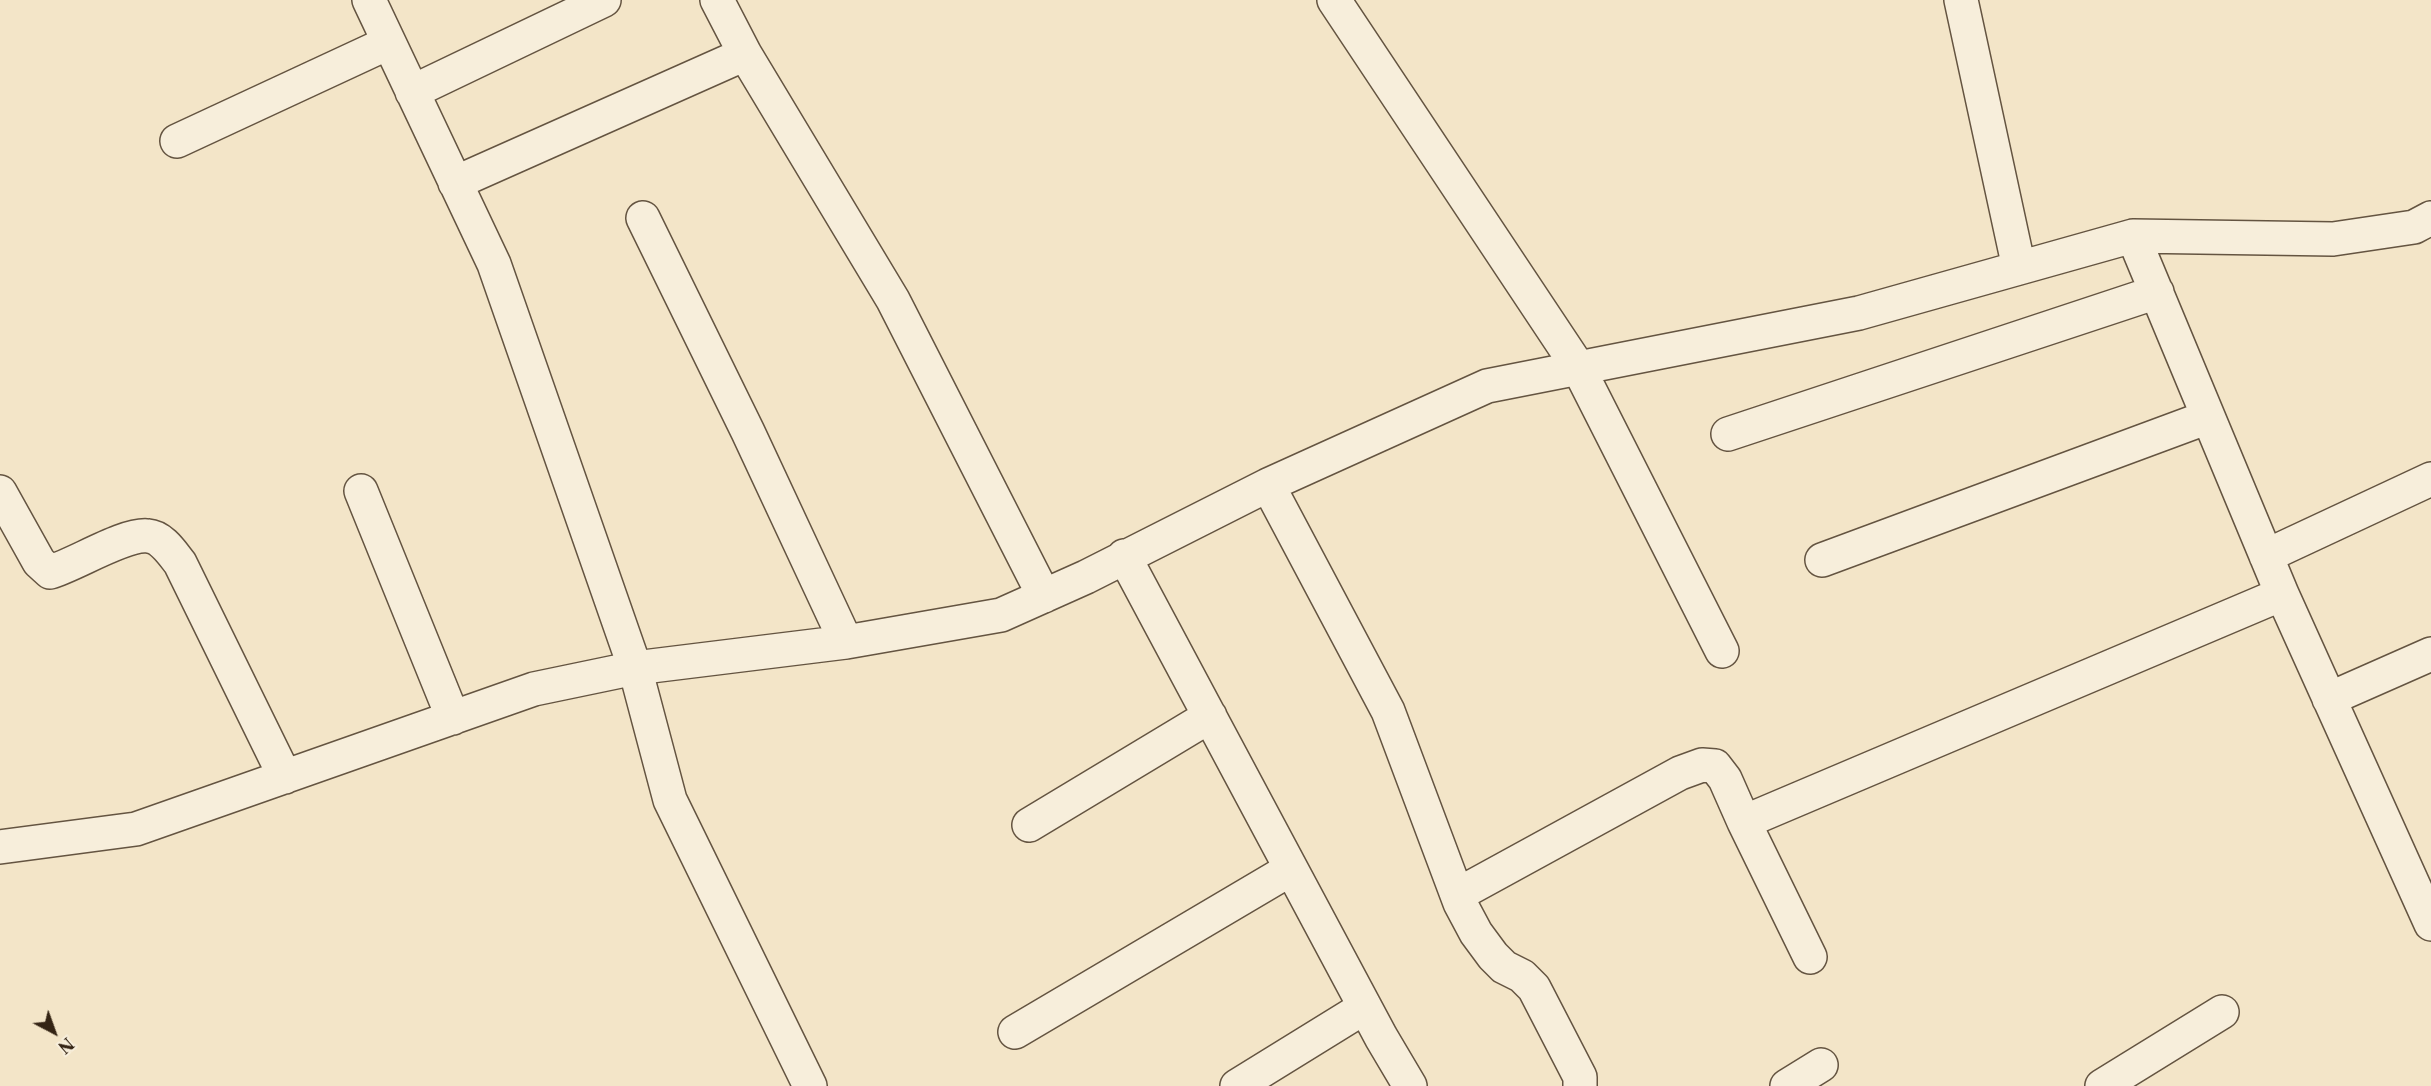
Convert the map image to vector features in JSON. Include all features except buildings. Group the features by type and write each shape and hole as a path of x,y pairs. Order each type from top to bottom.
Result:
{"street":[{"path":"369,0 494,264 635,668 670,800 810,1086"},
{"path":"412,92 604,0"},
{"path":"717,0 745,54 893,300 1044,596"},
{"path":"1334,0 1578,367 1722,651"},
{"path":"1961,0 2019,268"},
{"path":"177,141 388,43"},
{"path":"455,183 745,54"},
{"path":"643,218 748,432 846,642"},
{"path":"0,847 136,828 534,689 635,668 846,642 1001,615 1044,596 1268,484 1487,386 1859,313 2133,236 2333,239 2414,227 2431,218"},
{"path":"2133,236 2282,594 2431,924"},
{"path":"1728,434 2157,292"},
{"path":"1822,560 2208,417"},
{"path":"2266,556 2431,480"},
{"path":"1268,484 1388,711 1457,895 1476,933 1504,968 1522,976 1534,988 1580,1077 1580,1086"},
{"path":"361,491 453,718"},
{"path":"0,492 39,562 50,572 128,539 149,536 166,546 180,563 285,777"},
{"path":"1124,556 1365,1007 1410,1086"},
{"path":"1744,822 2282,594"},
{"path":"2330,699 2431,654"},
{"path":"1029,825 1210,716"},
{"path":"1457,895 1680,773 1702,765 1715,766 1725,779 1810,957"},
{"path":"1016,1032 1291,869"},
{"path":"1237,1086 1365,1007"},
{"path":"2102,1086 2222,1012"},
{"path":"1787,1086 1821,1065"}]}
